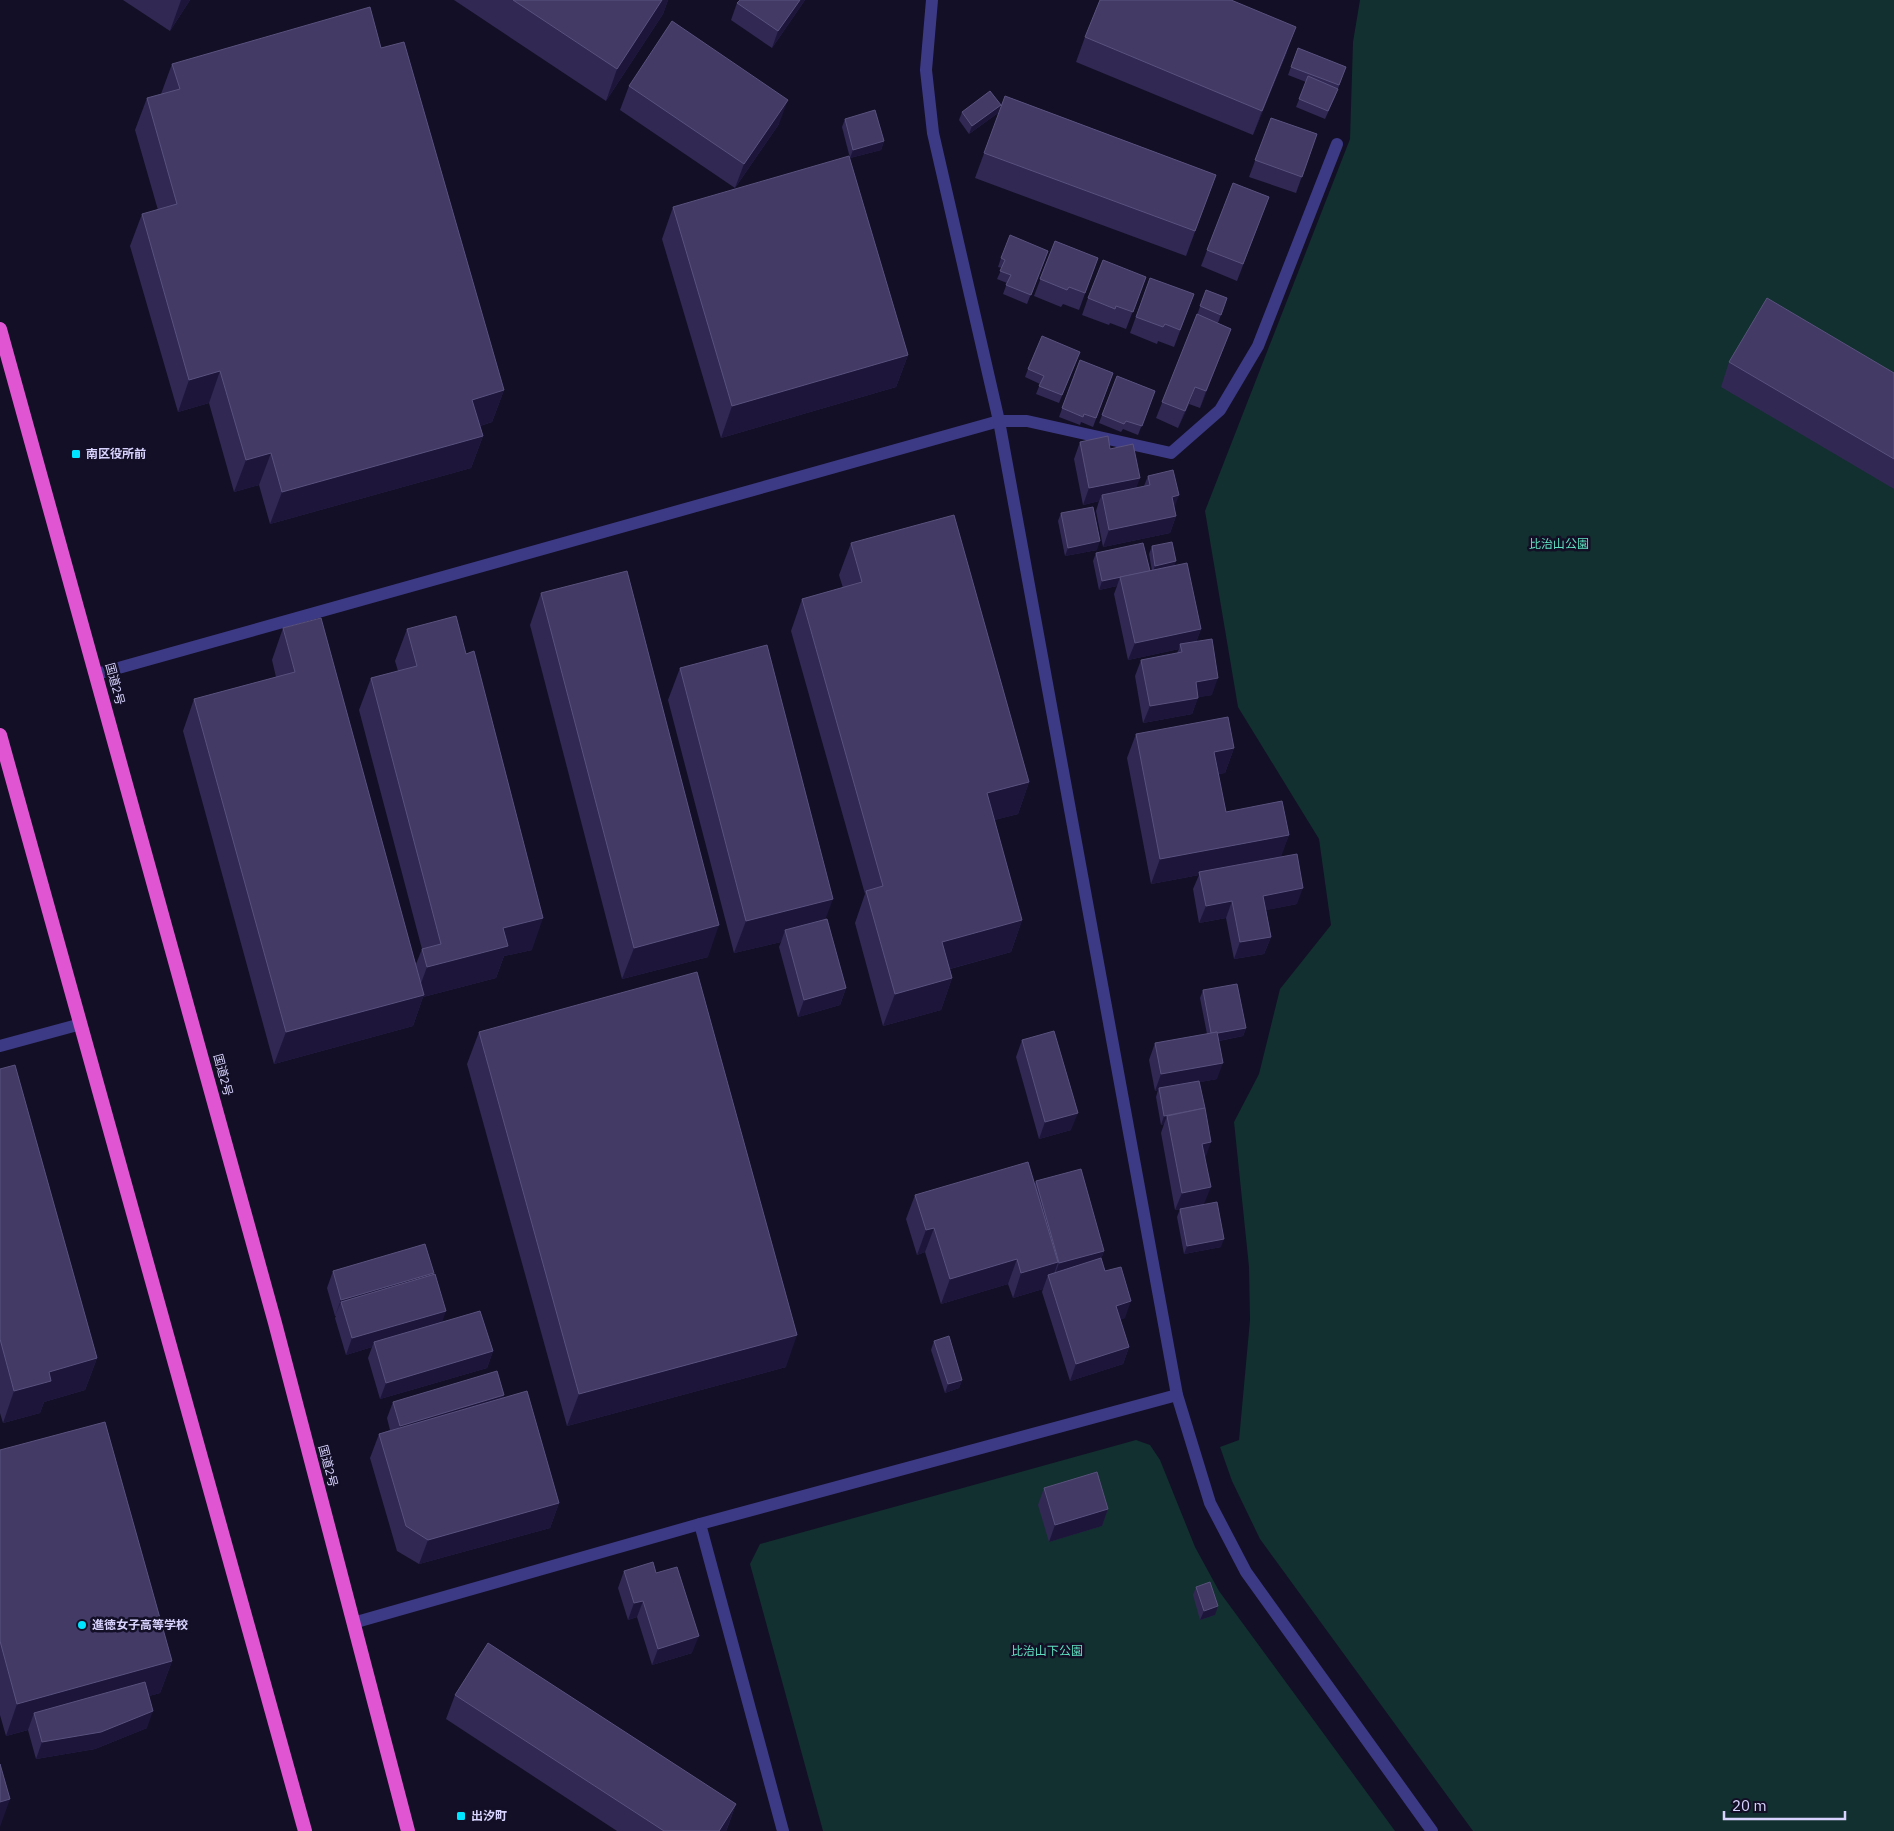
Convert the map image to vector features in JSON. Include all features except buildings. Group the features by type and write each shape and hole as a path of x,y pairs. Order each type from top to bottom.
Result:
{"highway":[{"name":"国道2号","path":"0,329 275,1323 408,1831"},
{"path":"0,735 304,1831"}],"street":[{"path":"932,0 926,70 932,133 999,421 1177,1395 1210,1503 1246,1572 1432,1831"},
{"path":"97,674 999,421 1027,421 1171,453 1220,410 1258,346 1337,144"},
{"path":"0,1046 81,1024"},
{"path":"353,1623 700,1524 1177,1395"},
{"path":"700,1524 783,1831"}],"green space":[{"name":"比治山公園","path":"1360,0 1894,0 1894,1831 1473,1831 1260,1539 1232,1481 1220,1447 1239,1440 1250,1320 1249,1267 1234,1122 1259,1074 1280,989 1331,925 1319,839 1238,707 1205,511 1350,139 1353,42"},
{"name":"比治山下公園","path":"1136,1440 1150,1445 1160,1460 1195,1547 1219,1591 1395,1831 823,1831 750,1564 760,1544"}],"place":[{"name":"南区役所前","path":"76,454"},
{"name":"進徳女子高等学校","path":"82,1625"},
{"name":"出汐町","path":"461,1816"}]}
